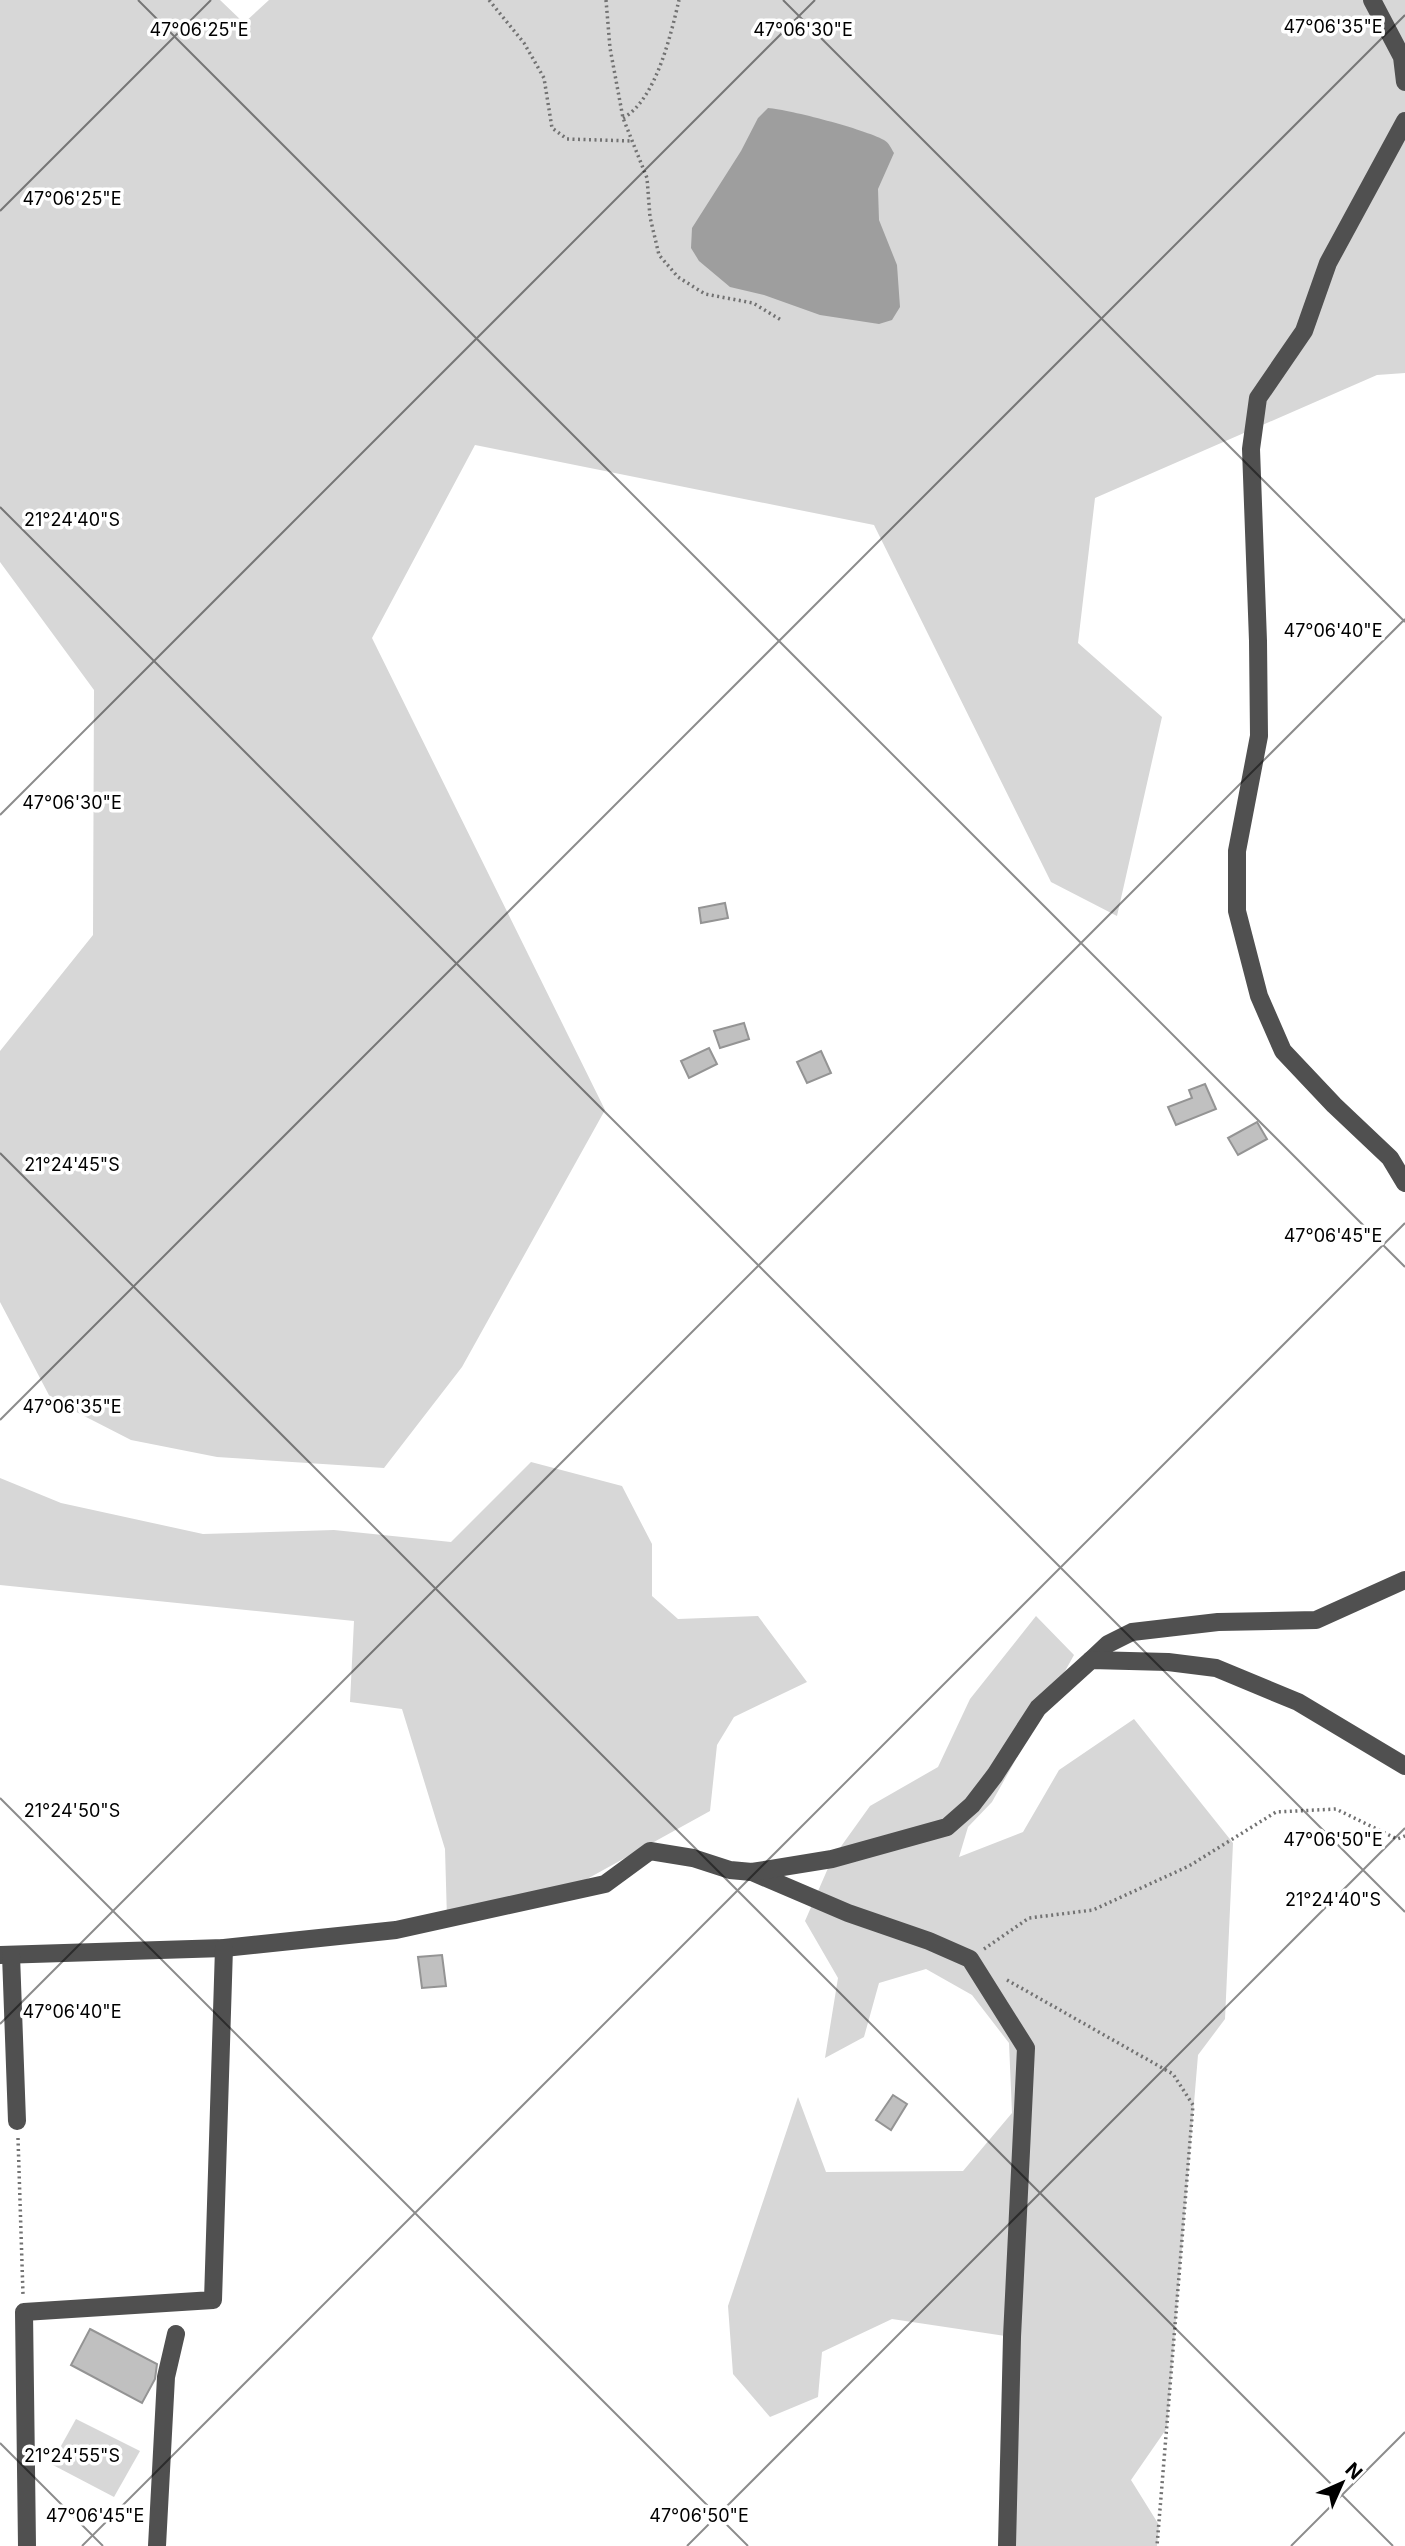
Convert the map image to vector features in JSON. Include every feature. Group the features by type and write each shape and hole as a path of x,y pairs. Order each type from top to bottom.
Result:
{"street":[{"path":"1372,0 1402,57 1405,82"},
{"path":"1405,121 1328,263 1304,331 1258,398 1251,449 1259,736 1237,851 1237,911 1259,996 1283,1051 1334,1105 1390,1158 1405,1182"},
{"path":"17,2121 6,1955 224,1948 396,1930 605,1884 650,1851 693,1858 730,1870 752,1872 832,1859 947,1826 972,1805 995,1775 1038,1708 1108,1644 1132,1632 1218,1622 1316,1620 1405,1580"},
{"path":"1091,1660 1168,1662 1216,1668 1298,1702 1405,1766"},
{"path":"752,1872 848,1913 929,1941 970,1959 1026,2048 1012,2337 1007,2546"},
{"path":"27,2546 24,2312 213,2300 224,1948"},
{"path":"157,2546 166,2377 176,2334"}],"path":[{"path":"489,0 524,43 544,78 552,128 567,139 633,141"},
{"path":"606,0 610,47 623,118 648,178 650,217 659,255 678,277 705,293 753,303 781,320"},
{"path":"623,118 633,112 646,95 670,37 679,0"},
{"path":"970,1959 1029,1918 1093,1910 1189,1866 1276,1812 1336,1809 1397,1839 1405,1836"},
{"path":"1005,1979 1173,2074 1193,2105 1157,2546"},
{"path":"17,2121 24,2312"}],"shaded area":[{"path":"0,0 220,0 244,23 269,0 1405,0 1405,373 1377,375 1095,498 1078,643 1162,717 1117,916 1051,882 874,525 475,445 372,638 605,1110 462,1367 384,1468 217,1457 131,1440 51,1399 0,1302 0,1051 93,935 94,690 0,562"},
{"path":"768,108 810,116 861,131 884,140 891,147 894,153 878,189 879,220 897,265 900,307 892,320 879,324 820,315 764,295 730,287 699,261 691,248 692,228 741,151 758,118"},
{"path":"531,1462 622,1486 652,1544 652,1596 678,1619 758,1616 807,1682 734,1717 717,1745 710,1811 558,1895 447,1919 445,1849 402,1709 350,1702 354,1621 0,1585 0,1478 61,1503 203,1534 334,1530 451,1542"},
{"path":"1036,1616 1074,1655 992,1802 968,1827 959,1857 1023,1832 1059,1770 1134,1719 1233,1843 1225,2019 1198,2055 1167,2428 1131,2480 1159,2525 1157,2546 1007,2546 1012,2337 892,2319 822,2352 818,2397 770,2417 733,2374 728,2306 798,2097 826,2172 963,2171 1012,2113 1009,2043 972,1995 926,1969 879,1983 864,2037 825,2058 838,1978 805,1921 832,1859 870,1806 938,1767 970,1699"},
{"path":"76,2419 140,2451 114,2497 51,2464"}],"building":[{"path":"725,903 728,918 701,923 699,908"},
{"path":"744,1023 749,1039 720,1048 714,1031"},
{"path":"709,1048 717,1064 689,1078 681,1061"},
{"path":"821,1051 831,1073 807,1083 797,1062"},
{"path":"1205,1084 1216,1109 1176,1125 1168,1107 1192,1098 1189,1090"},
{"path":"1257,1122 1267,1139 1238,1155 1228,1138"},
{"path":"442,1955 446,1986 422,1988 418,1957"},
{"path":"893,2095 907,2104 891,2130 876,2120"},
{"path":"90,2329 157,2364 155,2379 142,2403 71,2365"}]}
